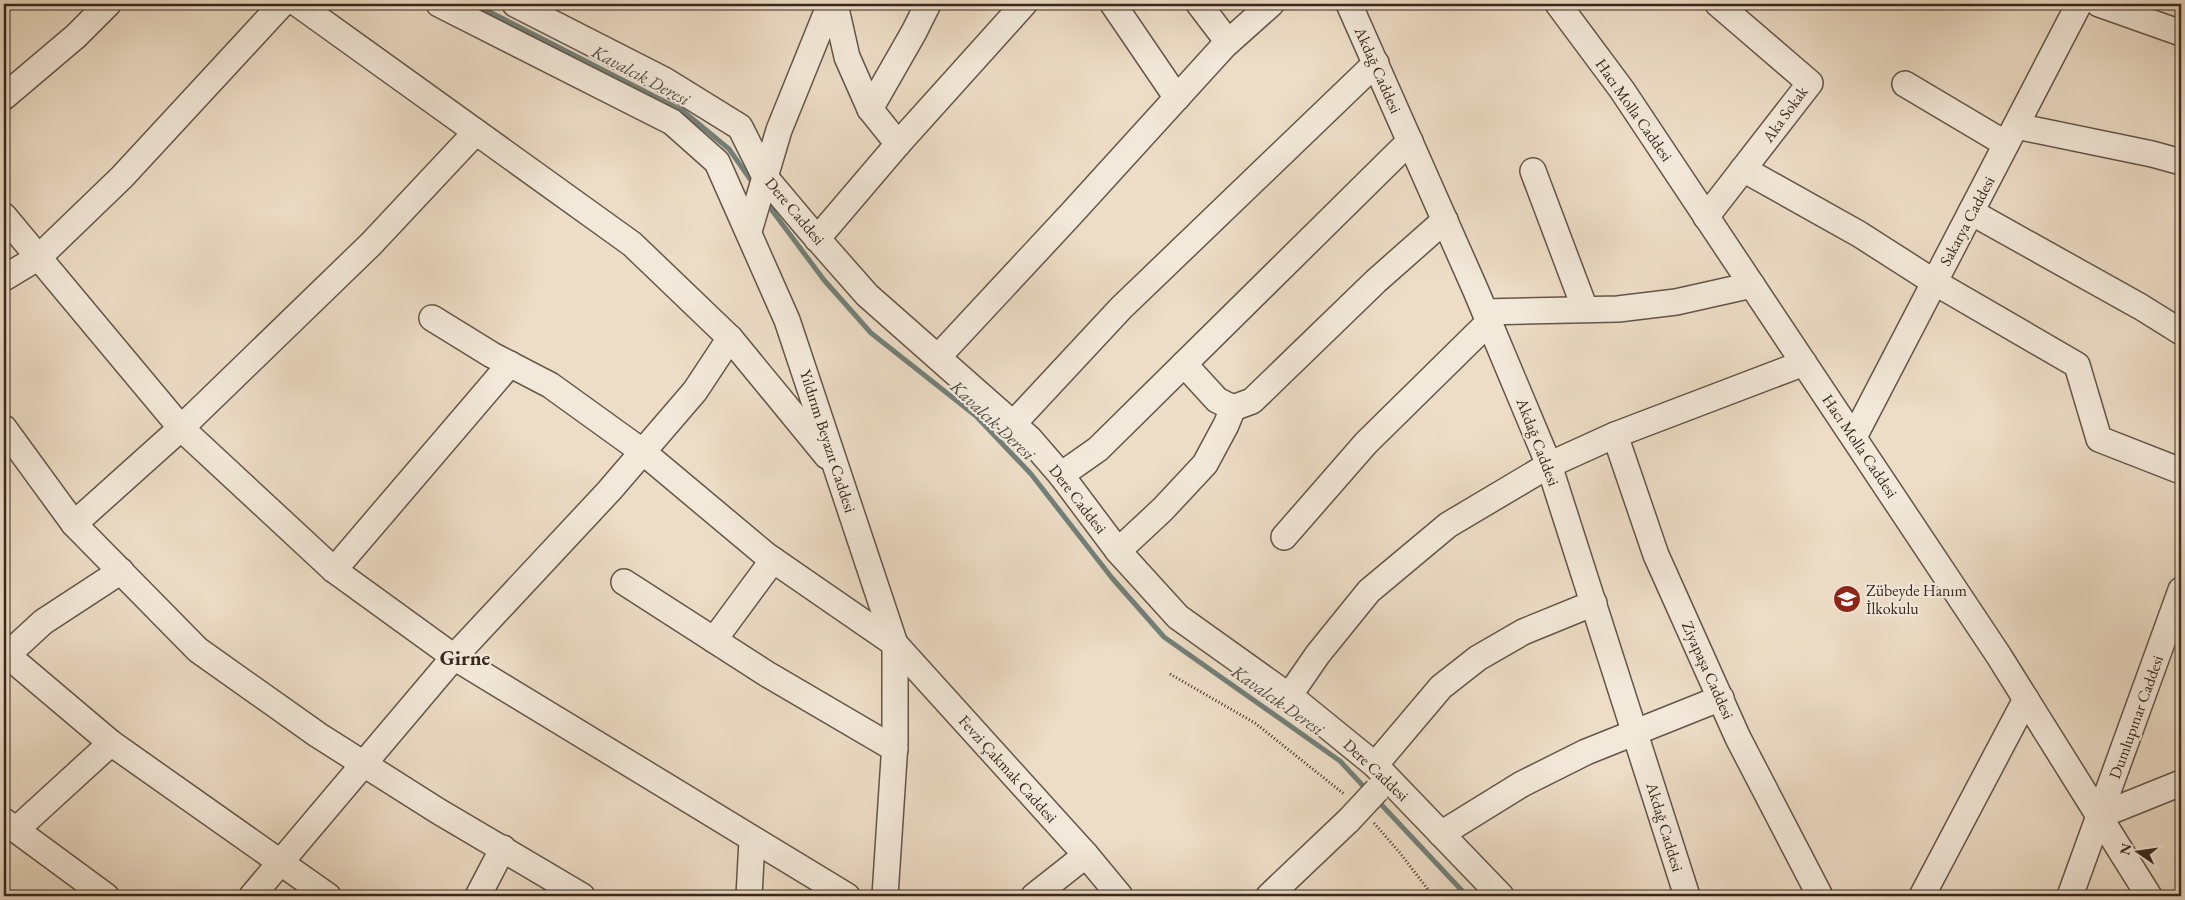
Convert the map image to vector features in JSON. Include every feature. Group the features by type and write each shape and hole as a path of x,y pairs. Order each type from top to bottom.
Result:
{"street":[{"path":"4,96 76,36 108,4"},
{"path":"4,278 39,257 122,177 282,4"},
{"path":"298,4 632,244 730,338 837,468"},
{"path":"439,4 672,122 717,162 749,231"},
{"name":"Dere Caddesi","path":"515,4 664,80 740,127 765,176 817,239 867,295 1029,438 1118,551 1178,617 1289,696 1441,834 1501,896"},
{"path":"749,231 779,130 830,4"},
{"path":"835,4 847,57 870,109 898,144"},
{"path":"870,109 928,4"},
{"path":"817,239 898,144 989,46 1024,4"},
{"path":"1113,4 1177,98"},
{"path":"1199,4 1228,42"},
{"path":"938,357 1228,42 1271,4"},
{"name":"Akdağ Caddesi","path":"1349,4 1445,220 1549,465 1687,896"},
{"name":"Hacı Molla Caddesi","path":"1558,4 1622,90 1854,437 2026,699 2149,896"},
{"name":"Aka Sokak","path":"1706,216 1810,83 1718,4"},
{"name":"Sakarya Caddesi","path":"1854,437 2079,4"},
{"path":"2100,4 2181,32"},
{"path":"1013,424 1121,308 1376,64"},
{"path":"1904,84 2011,135 2152,154 2181,162"},
{"path":"74,524 181,428 370,244 476,132"},
{"path":"1060,475 1098,449 1410,141"},
{"path":"1743,169 1860,234 1934,282 2076,365 2099,439 2181,471"},
{"path":"1533,170 1585,309"},
{"path":"1971,212 2141,307 2181,332"},
{"path":"4,216 181,428 334,570 454,657 752,840 847,896"},
{"path":"1184,364 1217,400 1233,408 1252,401 1376,281 1445,220"},
{"name":"Yıldırım Beyazıt Caddesi","path":"749,231 787,320 895,644 894,750 888,892"},
{"path":"1284,537 1366,443 1487,317 1585,309 1618,309 1676,302 1752,285"},
{"path":"432,318 550,385 643,452 774,560 895,644"},
{"path":"252,896 454,657 696,392 730,338"},
{"path":"1289,696 1318,654 1369,591 1448,525 1549,465 1615,435 1804,363"},
{"path":"334,570 510,364"},
{"path":"1118,551 1163,509 1205,464 1233,408"},
{"path":"4,428 74,524 198,650 318,735 438,811 582,896"},
{"name":"Ziyapaşa Caddesi","path":"1615,435 1656,555 1738,738 1820,896"},
{"path":"714,640 774,560"},
{"path":"121,571 43,622 6,657 111,743 281,861 328,896"},
{"path":"624,582 714,640 894,750"},
{"name":"Dumlupınar Caddesi","path":"2070,896 2099,816 2174,627 2181,590"},
{"path":"1268,896 1356,813 1441,687 1478,658 1523,632 1594,602"},
{"name":"Fevzi Çakmak Caddesi","path":"895,644 1086,855 1120,896"},
{"path":"1441,834 1522,784 1586,752 1721,698"},
{"path":"1922,896 2026,699"},
{"path":"106,896 10,825 111,743"},
{"path":"2099,816 2181,783"},
{"path":"749,896 752,840"},
{"path":"478,896 503,848"},
{"path":"1034,896 1086,855"}],"path":[{"path":"1170,674 1256,723 1400,853 1433,896"}],"waterway":[{"name":"Kavalcık Deresi","path":"474,4 683,111 729,149 755,186"},
{"name":"Kavalcık Deresi","path":"765,201 824,280 871,333 976,416 1031,474 1112,578 1164,637 1340,761 1367,790"},
{"name":"Kavalcık Deresi","path":"1377,800 1467,896"}],"place":[{"name":"Zübeyde Hanım İlkokulu","path":"1847,599"}],"district":[{"name":"Girne","path":"465,657"}]}
